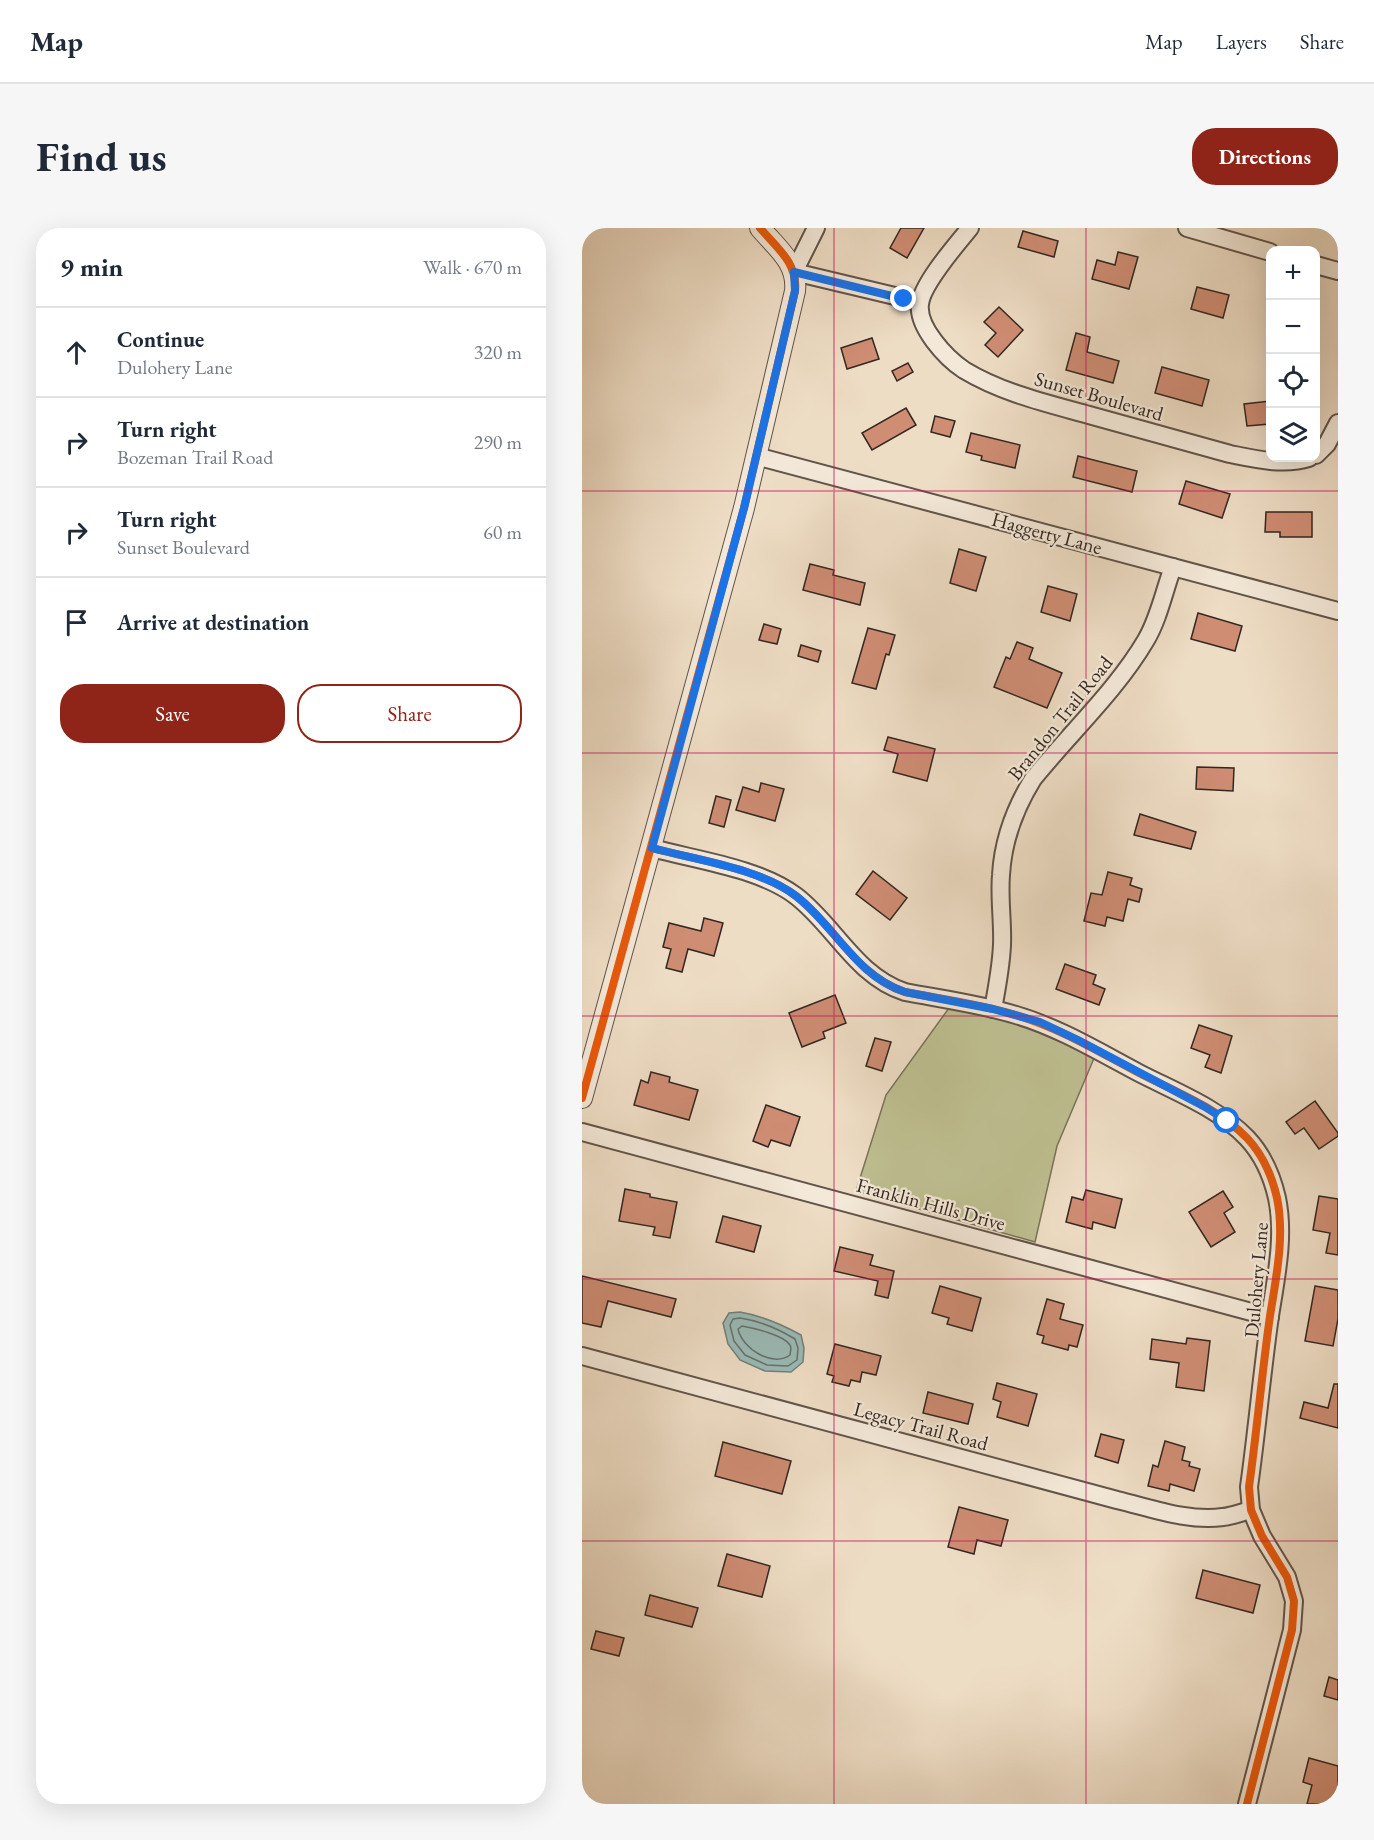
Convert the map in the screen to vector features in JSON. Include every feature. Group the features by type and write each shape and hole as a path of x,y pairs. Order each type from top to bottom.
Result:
{"street":[{"path":"582,1098 744,508 795,291 794,272 790,264 760,228"},
{"path":"794,272 816,228"},
{"path":"794,272 920,302 932,278 970,228"},
{"path":"1187,228 1266,251"},
{"path":"1320,266 1338,271"},
{"name":"Sunset Boulevard","path":"920,302 923,324 936,344 963,369 990,383 1030,399 1230,454 1266,460"},
{"path":"1320,451 1327,444 1338,423"},
{"name":"Haggerty Lane","path":"756,456 1338,611"},
{"name":"Brandon Trail Road","path":"993,1009 1002,947 1000,874 1012,820 1023,794 1033,779 1127,670 1147,639 1166,592 1173,567"},
{"name":"Dulohery Lane","path":"652,848 753,875 795,895 861,965 891,988 993,1009 1040,1022 1078,1040 1227,1121 1248,1139 1270,1174 1278,1209 1279,1232 1249,1487 1251,1510 1262,1536 1287,1577 1294,1601 1292,1630 1247,1804"},
{"name":"Franklin Hills Drive","path":"582,1132 1270,1317"},
{"name":"Legacy Trail Road","path":"582,1356 1161,1511 1199,1517 1222,1517 1251,1510"}],"green space":[{"path":"949,1008 1021,1024 1095,1056 1057,1146 1035,1242 856,1191 886,1095"}],"water":[{"path":"740,1312 772,1321 801,1335 804,1348 803,1362 791,1372 765,1371 740,1360 728,1344 723,1323 729,1313"}],"building":[{"path":"901,228 924,228 907,258 890,248"},
{"path":"1023,231 1058,241 1054,257 1018,247"},
{"path":"1118,252 1138,257 1129,289 1092,279 1097,260 1115,265"},
{"path":"1197,287 1229,295 1223,318 1191,309"},
{"path":"999,307 1023,330 998,357 985,345 996,333 984,322"},
{"path":"1076,333 1090,337 1087,352 1119,361 1113,383 1066,370"},
{"path":"872,338 879,359 847,369 841,348"},
{"path":"908,363 913,372 897,381 892,371"},
{"path":"1162,367 1209,380 1202,406 1155,393"},
{"path":"1266,401 1266,424 1247,426 1244,404"},
{"path":"906,408 916,425 872,450 862,433"},
{"path":"935,416 955,421 950,437 931,432"},
{"path":"971,433 1020,445 1015,468 981,460 982,456 966,452"},
{"path":"1078,456 1137,471 1132,492 1073,477"},
{"path":"1186,481 1230,494 1222,518 1179,504"},
{"path":"1266,512 1312,512 1312,537 1280,537 1280,532 1265,532"},
{"path":"959,549 986,557 976,591 950,583"},
{"path":"810,564 834,570 833,575 865,583 860,605 803,590"},
{"path":"1048,586 1077,594 1070,621 1041,612"},
{"path":"1198,613 1242,626 1235,651 1191,639"},
{"path":"764,624 781,629 777,644 759,640"},
{"path":"868,628 895,635 889,655 886,654 876,689 852,683"},
{"path":"1017,642 1033,648 1029,659 1062,673 1047,708 994,687 1006,657 1010,659"},
{"path":"801,645 821,651 818,662 798,656"},
{"path":"888,737 935,749 927,781 893,772 898,754 884,750"},
{"path":"1197,767 1234,768 1233,791 1196,789"},
{"path":"761,783 784,789 775,821 736,810 743,787 759,792"},
{"path":"716,796 731,800 724,827 709,823"},
{"path":"1140,814 1196,832 1191,849 1134,835"},
{"path":"873,871 907,898 890,920 856,894"},
{"path":"1108,872 1132,878 1130,885 1142,889 1139,902 1128,899 1123,921 1107,917 1105,926 1084,921 1091,893 1102,895"},
{"path":"704,918 723,923 714,956 688,949 682,972 666,968 671,949 663,947 669,923 701,931"},
{"path":"1065,964 1096,975 1093,984 1105,989 1099,1005 1056,989"},
{"path":"835,995 846,1023 823,1032 825,1038 802,1047 789,1013"},
{"path":"1199,1025 1232,1036 1221,1073 1205,1067 1210,1055 1191,1048"},
{"path":"875,1038 891,1042 882,1071 866,1066"},
{"path":"651,1072 670,1077 669,1082 698,1090 689,1120 634,1105 641,1080 648,1083"},
{"path":"1315,1101 1338,1133 1338,1136 1319,1149 1304,1128 1295,1134 1286,1122"},
{"path":"766,1105 800,1117 790,1146 771,1140 768,1147 753,1141"},
{"path":"625,1189 677,1202 670,1238 653,1235 655,1227 619,1221"},
{"path":"1086,1190 1122,1199 1115,1228 1093,1222 1092,1229 1066,1222 1072,1197 1083,1200"},
{"path":"1223,1191 1233,1207 1224,1213 1235,1232 1211,1247 1189,1212"},
{"path":"1319,1196 1338,1199 1338,1255 1326,1253 1330,1233 1313,1230"},
{"path":"723,1216 761,1226 754,1252 716,1242"},
{"path":"840,1247 873,1255 870,1265 894,1271 888,1298 875,1295 878,1281 834,1271"},
{"path":"582,1276 676,1299 671,1317 608,1301 601,1327 582,1323"},
{"path":"940,1286 981,1298 972,1331 947,1324 949,1318 932,1313"},
{"path":"1315,1286 1338,1290 1338,1319 1333,1346 1305,1341"},
{"path":"1047,1299 1064,1304 1060,1319 1083,1325 1077,1347 1069,1345 1068,1350 1042,1343 1044,1336 1037,1334"},
{"path":"1187,1338 1210,1341 1204,1391 1176,1387 1179,1363 1150,1359 1152,1339 1186,1344"},
{"path":"835,1344 881,1356 876,1375 862,1372 860,1382 851,1380 849,1386 832,1382 834,1376 827,1374"},
{"path":"997,1383 1037,1394 1028,1426 997,1417 1001,1402 993,1399"},
{"path":"1334,1384 1338,1384 1338,1428 1300,1418 1304,1402 1328,1408"},
{"path":"928,1392 973,1404 968,1424 923,1413"},
{"path":"1101,1434 1124,1440 1118,1463 1095,1456"},
{"path":"1165,1441 1185,1447 1182,1460 1190,1462 1189,1466 1200,1469 1194,1491 1170,1484 1169,1491 1148,1486 1153,1465 1158,1467"},
{"path":"723,1442 791,1461 782,1494 715,1476"},
{"path":"959,1507 1008,1520 1001,1546 977,1540 974,1554 948,1547"},
{"path":"727,1554 770,1566 762,1597 718,1586"},
{"path":"1203,1570 1260,1585 1253,1613 1196,1598"},
{"path":"650,1595 698,1608 692,1627 645,1615"},
{"path":"596,1631 624,1638 619,1656 591,1649"},
{"path":"1329,1677 1338,1680 1338,1700 1324,1696"},
{"path":"1309,1758 1338,1766 1338,1804 1307,1804 1312,1785 1303,1782"}],"cycle path":[{"path":"582,1098 744,508 795,291 795,281 790,264 760,228"},
{"path":"652,848 746,872 781,886 810,908 859,963 888,985 905,992 1002,1011 1032,1020 1064,1034 1210,1109 1236,1127 1258,1151 1270,1174 1277,1198 1280,1242 1249,1487 1251,1510 1262,1536 1287,1577 1294,1601 1292,1630 1247,1804"}],"route":[{"path":"904,299 794,272 795,291 744,508 652,848 753,875 795,895 861,965 891,988 993,1009 1040,1022 1205,1107 1227,1121"}]}
